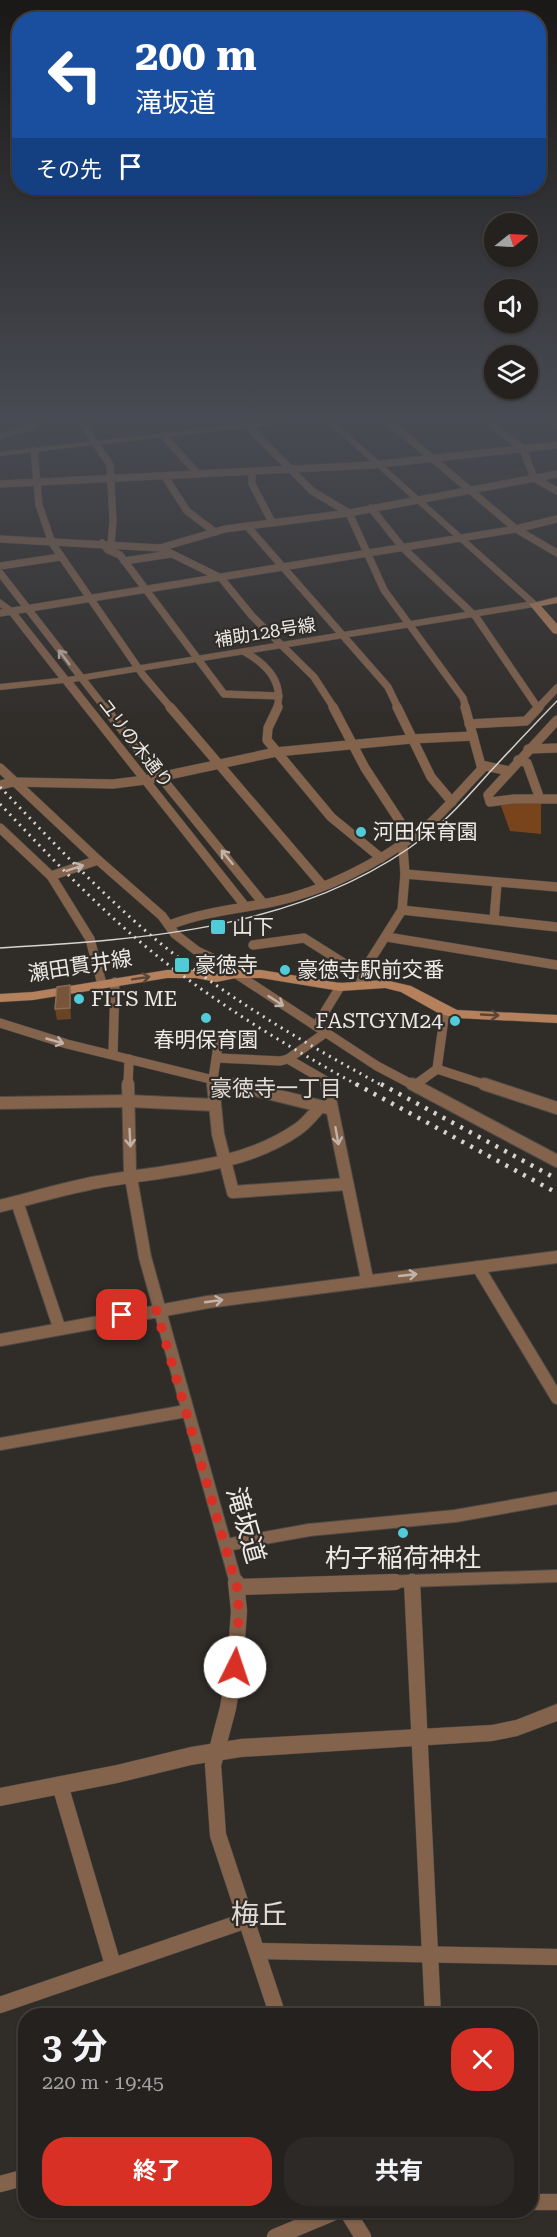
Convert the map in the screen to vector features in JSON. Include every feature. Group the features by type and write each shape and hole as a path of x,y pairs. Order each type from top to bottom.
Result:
{"main road":[{"path":"534,604 557,600"},
{"path":"534,604 557,631"},
{"name":"瀬田貫井線","path":"0,998 33,996 167,974 196,974 216,978 236,974"},
{"path":"236,974 261,974 340,987 385,984 406,989 445,1011 457,1014 557,1019"}],"street":[{"path":"44,525 49,540 60,557 138,669 323,886"},
{"path":"111,525 111,544"},
{"path":"206,525 215,532"},
{"path":"0,539 160,548 215,532 251,525"},
{"path":"170,925 245,906 274,902 323,886 381,858 431,822 482,769 463,698 384,590 354,525"},
{"path":"385,525 403,548 472,614 538,708"},
{"path":"446,525 534,604"},
{"path":"512,525 557,553"},
{"path":"0,613 146,591 531,525"},
{"path":"247,526 388,687 431,777 446,798 452,802"},
{"path":"102,543 106,549 120,555 224,694 279,696"},
{"path":"160,548 221,578 252,616 283,645 325,692 365,768 401,823 405,874 402,910 365,969 360,984"},
{"path":"124,561 171,554"},
{"path":"0,566 60,557"},
{"path":"0,573 263,903"},
{"name":"ユリの木通り","path":"0,602 12,612 245,906"},
{"name":"補助128号線","path":"0,687 66,681 534,604"},
{"path":"245,652 262,662 273,678 279,696 277,710 265,732 267,740 331,817 381,858"},
{"path":"469,724 526,721 557,688"},
{"path":"557,720 489,793 490,802 557,799"},
{"path":"0,785 14,782 97,785 162,777 276,752 411,739 473,736"},
{"path":"528,749 557,748"},
{"path":"519,760 527,763 540,799"},
{"path":"481,765 509,771"},
{"path":"0,768 170,925 176,934 197,951 212,958 325,1034 377,1065 557,1161"},
{"path":"0,828 4,835 51,876 90,939 109,983 113,1054"},
{"path":"51,876 98,860"},
{"path":"405,874 557,887"},
{"path":"494,920 497,883"},
{"path":"402,910 557,927"},
{"path":"387,937 557,964"},
{"path":"253,945 304,938 350,967 365,969"},
{"path":"316,1026 340,987"},
{"path":"415,1085 437,1069 445,1011"},
{"path":"0,1023 33,1035 327,1107"},
{"path":"217,1058 265,1062 288,1059 325,1034"},
{"path":"219,1039 212,1078 214,1105 222,1161 233,1192 347,1184"},
{"name":"滝坂道","path":"129,1059 128,1101 135,1208 148,1261 156,1309 237,1587 239,1611 235,1667 228,1708 213,1766 218,1835 276,2008"},
{"path":"288,1059 326,1081 327,1107 347,1184 367,1280"},
{"path":"437,1069 557,1108"},
{"path":"0,1103 128,1101 214,1105"},
{"path":"0,1206 94,1182 222,1161 260,1149 287,1137 327,1107"},
{"path":"16,1202 59,1327"},
{"path":"0,1340 156,1309 557,1257"},
{"path":"478,1267 557,1398"},
{"path":"0,1444 186,1411"},
{"path":"226,1545 309,1530 455,1516 557,1498"},
{"path":"237,1587 557,1576"},
{"path":"412,1580 433,2008"},
{"path":"0,1797 216,1751 507,1731 557,1712"},
{"path":"60,1785 113,1965"},
{"path":"1,2002 247,1920"},
{"path":"258,1951 557,1957"},
{"path":"0,2184 18,2179"},
{"path":"538,2202 557,2202"},
{"path":"275,2237 320,2218"},
{"path":"351,2218 363,2237"}],"shaded area":[{"path":"541,801 541,834 510,831 500,803"}],"building":[{"path":"70,985 70,1008 55,1009 57,987"}],"tram line":[{"path":"0,948 112,940 168,933 278,910 330,891 380,866 427,835 459,806 557,701"}],"railway":[{"path":"0,787 58,848 160,943 213,983 268,1020 383,1086"},
{"path":"0,804 87,894 157,956 247,1020 359,1086"},
{"path":"356,1084 557,1193"},
{"path":"381,1084 557,1179"}],"place":[{"name":"河田保育園","path":"361,832"},
{"name":"山下","path":"218,927"},
{"name":"豪徳寺","path":"182,965"},
{"name":"豪徳寺駅前交番","path":"285,970"},
{"name":"FITS ME","path":"79,999"},
{"name":"春明保育園","path":"206,1018"},
{"name":"FASTGYM24","path":"455,1021"},
{"name":"杓子稲荷神社","path":"403,1533"}],"district":[{"name":"豪徳寺一丁目","path":"276,1088"},
{"name":"梅丘","path":"259,1914"}],"route":[{"path":"122,1315 156,1309 237,1587 239,1611 235,1667"}]}
